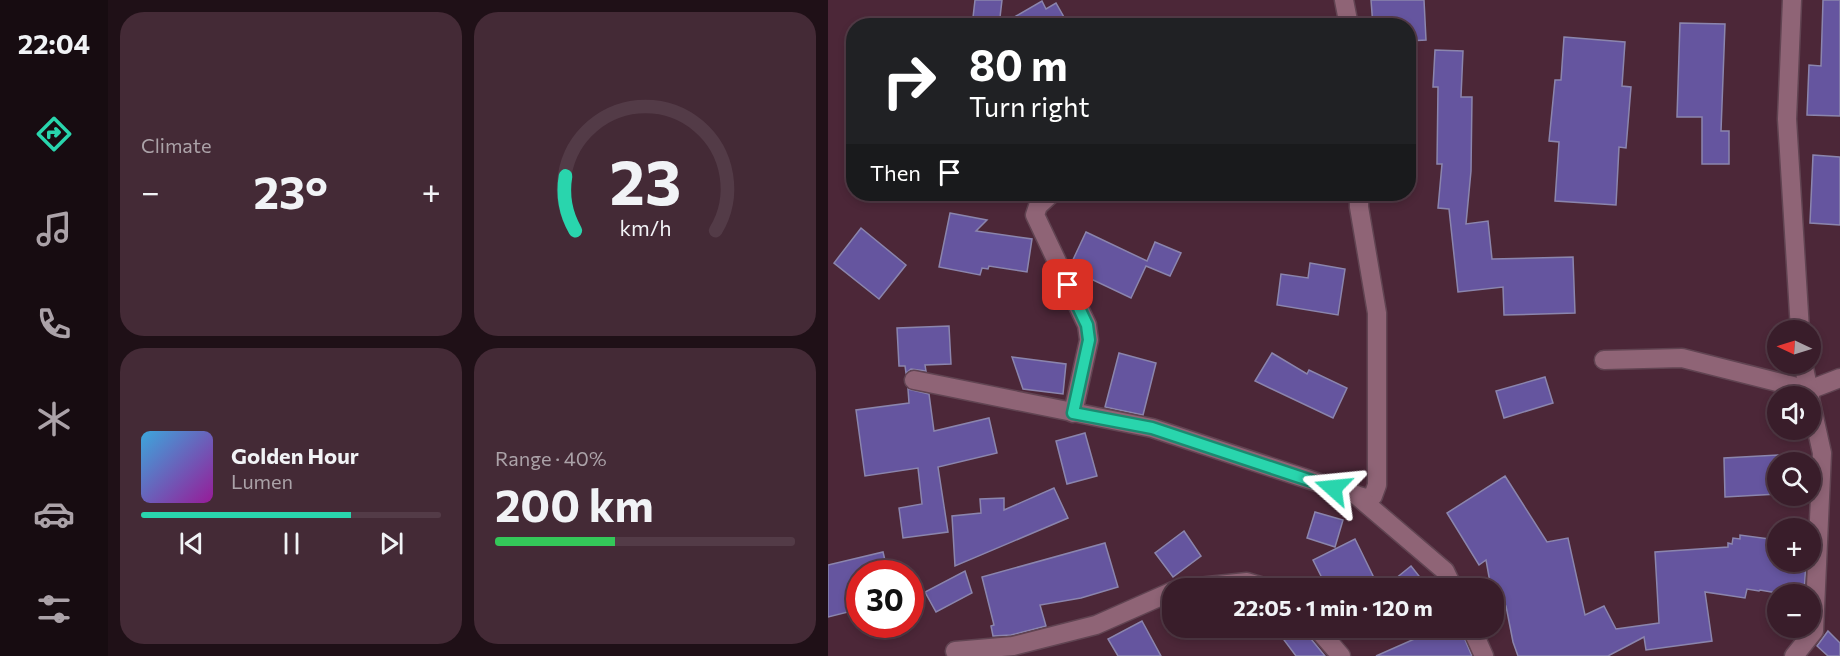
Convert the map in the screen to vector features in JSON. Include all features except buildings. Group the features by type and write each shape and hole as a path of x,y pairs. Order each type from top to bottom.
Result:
{"street":[{"path":"1344,0 1347,18"},
{"path":"1792,0 1787,119 1799,320"},
{"path":"1043,201 1038,206 1035,215 1087,325 1089,340 1073,413"},
{"path":"914,380 1152,428 1366,498 1373,495 1377,485 1377,313 1359,201"},
{"path":"1604,360 1682,358 1779,386"},
{"path":"1821,389 1840,378"},
{"path":"1794,656 1814,631 1822,453 1819,440"},
{"path":"1356,495 1445,571 1448,578"},
{"path":"955,651 1013,646 1096,625 1162,596"},
{"path":"1325,638 1341,656"},
{"path":"1476,638 1484,656"}],"route":[{"path":"1068,285 1087,325 1089,340 1073,413 1152,428 1333,488"}]}
